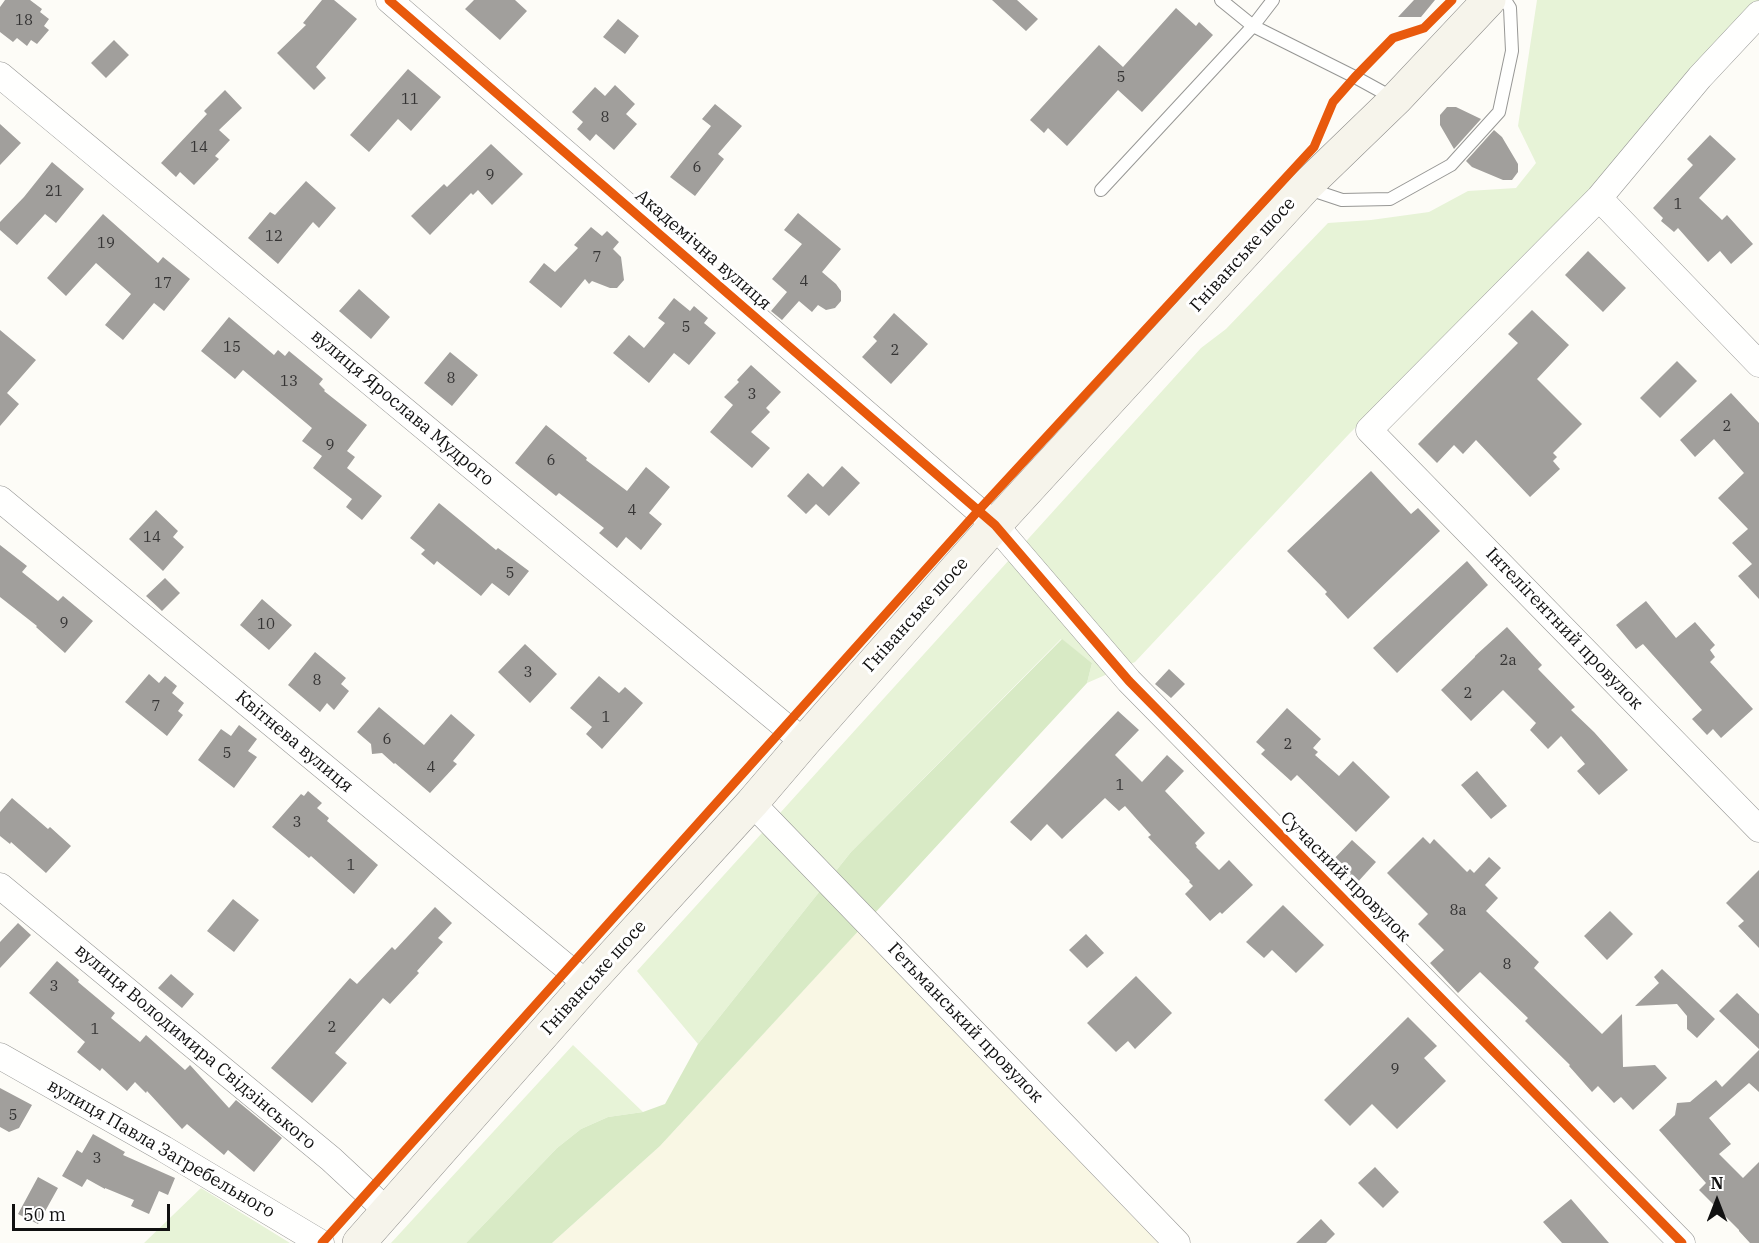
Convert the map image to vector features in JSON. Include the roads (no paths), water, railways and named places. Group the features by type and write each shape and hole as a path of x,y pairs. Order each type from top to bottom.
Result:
{"main road":[{"name":"Гніванське шосе","path":"359,1243 587,984 752,803 995,525 1305,188 1396,99 1489,0"}],"street":[{"name":"Академічна вулиця","path":"388,0 995,525"},
{"path":"1759,14 1700,77 1599,198 1759,364"},
{"name":"вулиця Ярослава Мудрого","path":"0,75 804,742"},
{"name":"Інтелігентний провулок","path":"1599,198 1370,430 1759,829"},
{"name":"Квітнева вулиця","path":"0,499 587,984"},
{"name":"Сучасний провулок","path":"995,525 1130,681 1682,1243"},
{"name":"Гетьманський провулок","path":"752,803 1177,1243"},
{"name":"вулиця Володимира Свідзінського","path":"0,886 331,1159 387,1211"},
{"name":"вулиця Павла Загребельного","path":"0,1056 164,1149 321,1243"}],"lane":[{"path":"1221,0 1254,26 1396,99"},
{"path":"1101,190 1254,26 1273,0"},
{"path":"1305,188 1342,200 1390,199 1451,165 1499,112 1512,51 1510,8 1505,0"}]}
